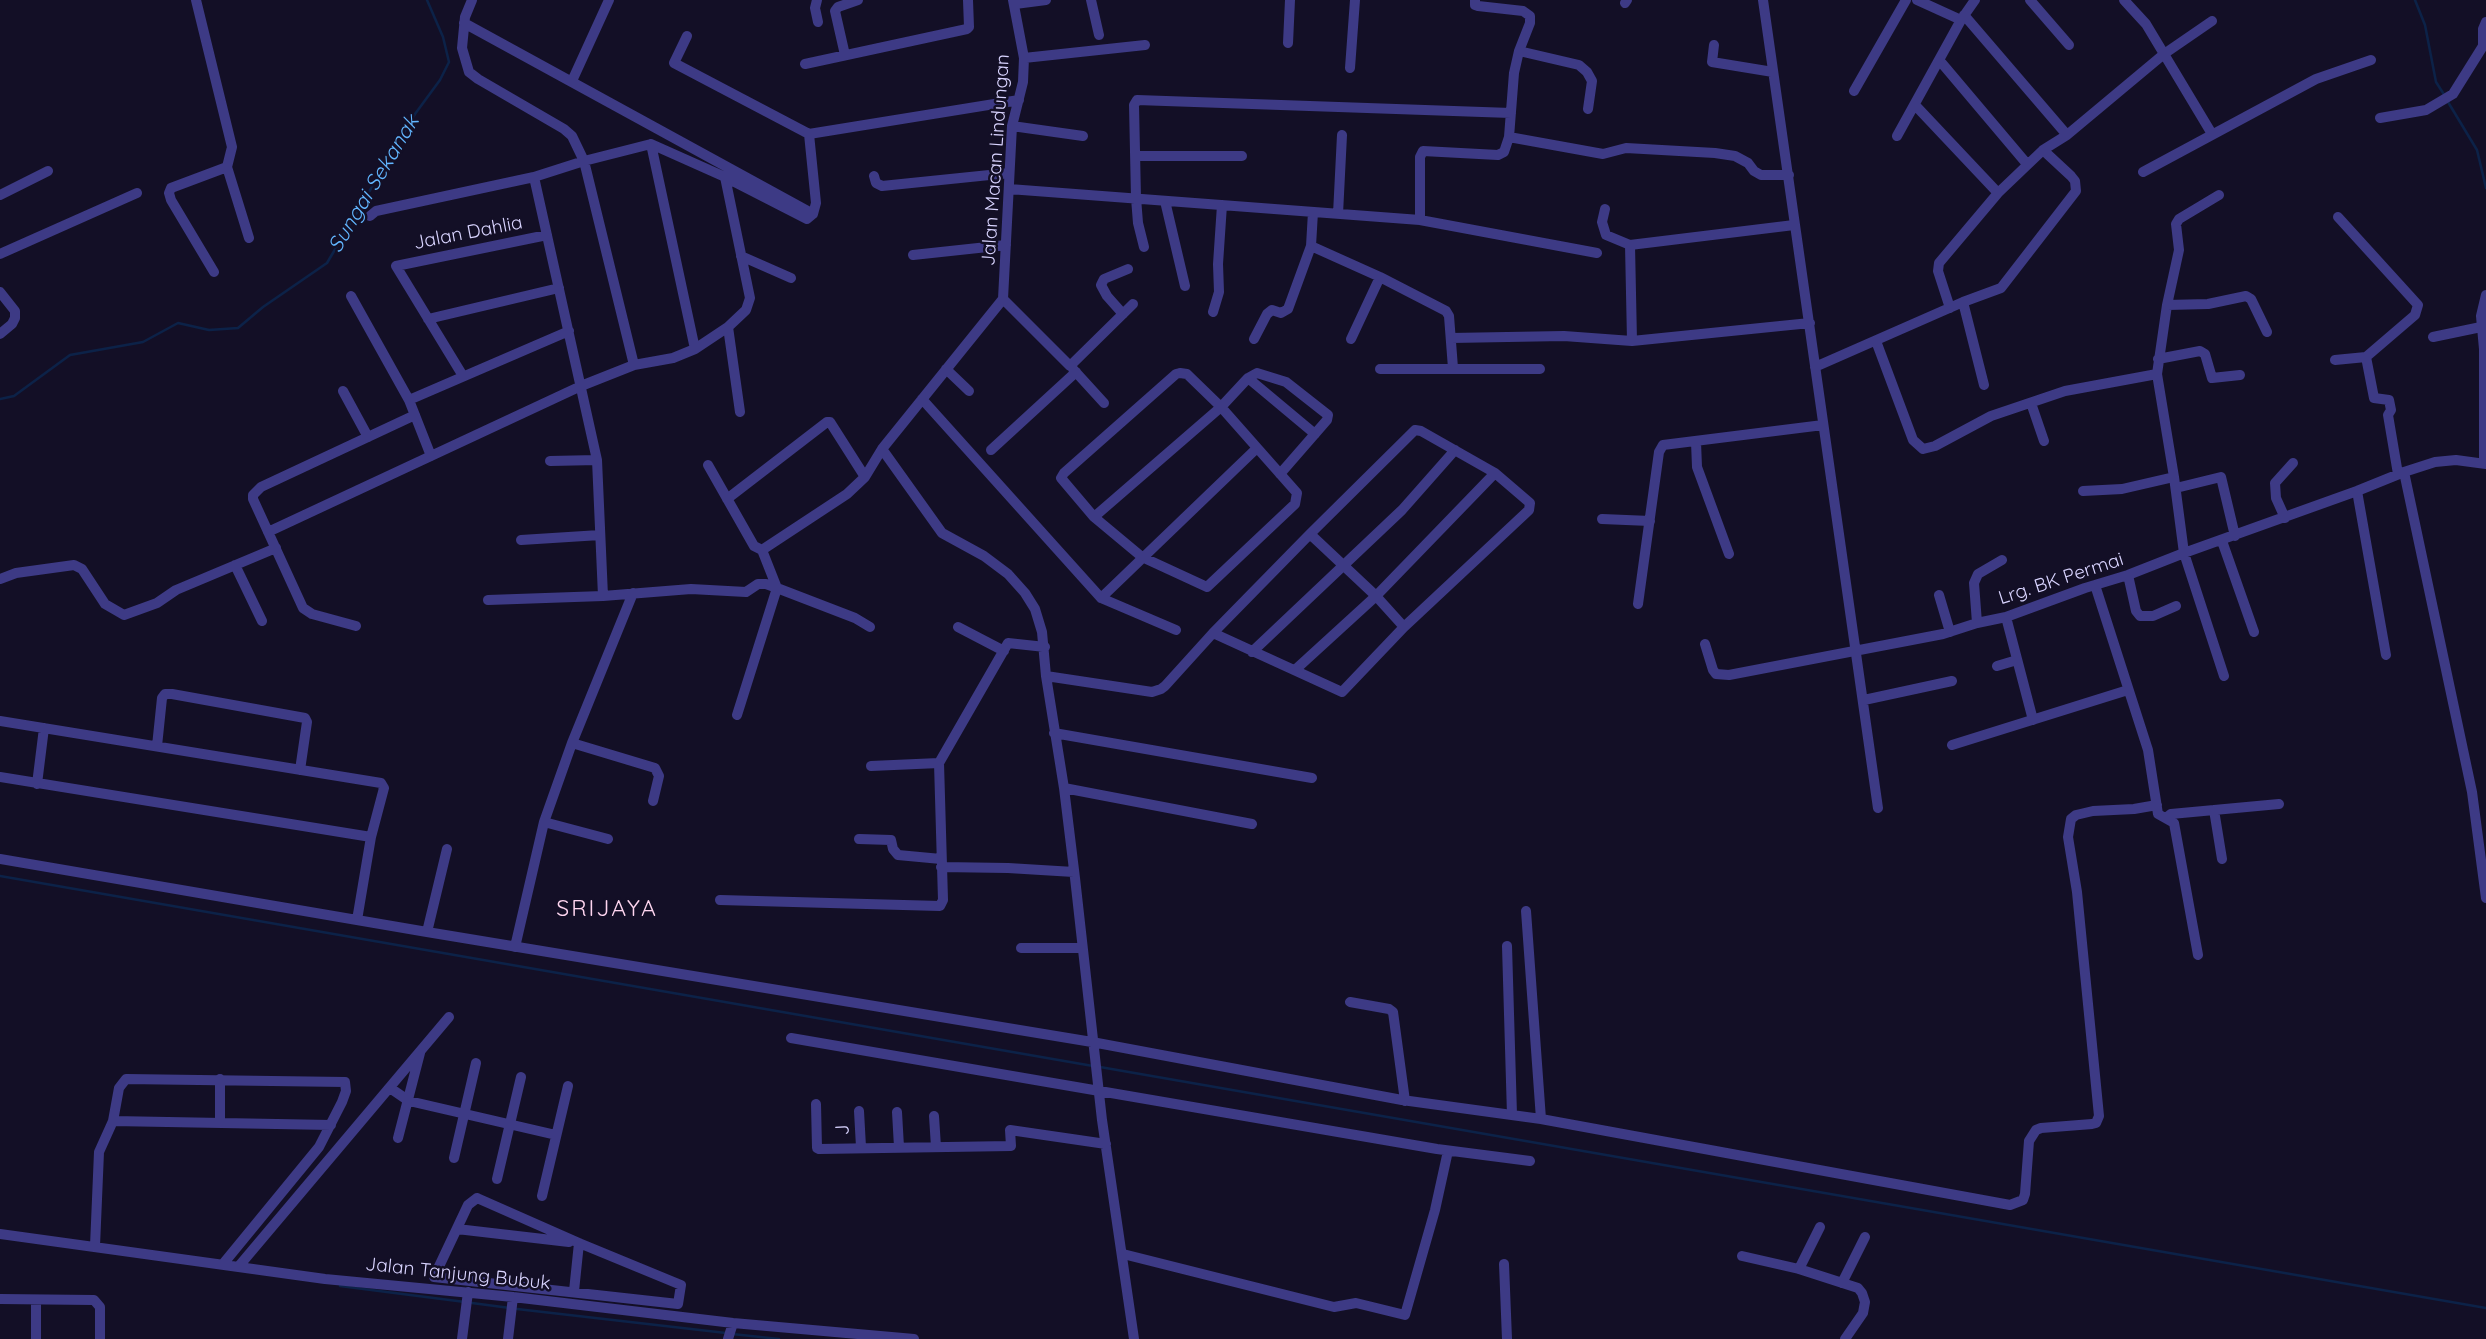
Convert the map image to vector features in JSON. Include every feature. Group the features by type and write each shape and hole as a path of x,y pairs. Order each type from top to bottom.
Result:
{"street":[{"path":"196,0 232,147 227,167 248,239"},
{"path":"472,0 464,23 462,48 469,72 564,129 572,136 584,161 634,365"},
{"path":"572,81 609,0"},
{"path":"817,0 815,8 818,22"},
{"path":"845,55 835,11 838,7 858,0"},
{"path":"804,64 967,29 968,0"},
{"path":"1014,2 1046,0"},
{"path":"1091,0 1098,36"},
{"path":"1288,43 1290,0"},
{"path":"1350,68 1355,0"},
{"path":"1420,220 1420,157 1423,151 1498,155 1504,152 1509,137 1519,51 1530,23 1530,15 1523,11 1478,6 1475,5 1475,0"},
{"path":"1763,0 1878,808"},
{"path":"1854,91 1906,0"},
{"path":"1917,0 1962,18 2067,135"},
{"path":"1897,136 1962,18 1975,0"},
{"path":"2030,0 2069,44"},
{"path":"2124,0 2146,24 2212,134"},
{"name":"Jalan Macan Lindungan","path":"1003,299 1012,126 1023,82 1024,58 1014,2"},
{"path":"1951,308 1938,271 1939,263 1998,193 2043,150 2067,135 2164,54 2212,21"},
{"path":"2381,118 2426,110 2453,94 2483,46 2483,29 2486,22"},
{"path":"464,23 813,214"},
{"path":"687,36 674,63 809,134 1019,100"},
{"path":"1714,44 1713,62 1773,72"},
{"path":"1024,58 1145,45"},
{"path":"1519,51 1579,65 1592,81 1588,109"},
{"path":"2143,172 2316,79 2371,60"},
{"path":"1940,61 2027,164"},
{"path":"1144,247 1136,198 1133,105 1139,100 1511,113"},
{"path":"1914,105 1998,193"},
{"path":"1012,126 1083,136"},
{"path":"370,216 376,211 534,177 584,161 651,145 809,218 816,203 809,134"},
{"path":"1338,214 1342,135"},
{"path":"1509,137 1600,154 1624,148 1715,153 1735,156 1761,175 1789,175"},
{"path":"651,145 695,349"},
{"path":"1815,367 2001,288 2076,191 2075,181 2071,176 2043,150"},
{"path":"1136,156 1242,156"},
{"path":"214,272 169,194 171,188 227,167"},
{"path":"0,195 48,171"},
{"path":"874,176 876,183 882,186 1009,173"},
{"path":"534,177 597,460 603,596"},
{"path":"268,533 581,386 634,365 673,358 695,349 727,327 746,310 750,298 725,177"},
{"path":"1009,189 1420,220 1597,253"},
{"path":"0,254 137,193"},
{"path":"2219,195 2179,219 2176,224 2179,250 2167,305 2157,374 2184,553 2224,677"},
{"path":"1165,201 1185,286"},
{"path":"1213,312 1219,292 1222,205"},
{"path":"1605,209 1602,222 1606,235 1630,245 1794,225"},
{"path":"1254,339 1267,314 1272,310 1284,313 1289,307 1311,246 1313,212"},
{"path":"2335,360 2366,357 2415,315 2418,305 2338,217"},
{"name":"Jalan Dahlia","path":"428,319 396,266 547,235"},
{"path":"1630,245 1632,341"},
{"path":"913,255 1006,246"},
{"path":"1311,246 1444,309 1448,314 1454,368"},
{"path":"741,256 791,278"},
{"path":"1123,314 1101,285 1104,279 1128,269"},
{"path":"1351,339 1380,277"},
{"path":"463,376 428,319 559,288"},
{"path":"0,292 15,311 15,318 0,334"},
{"path":"2485,463 2485,349 2482,306 2486,295"},
{"path":"351,296 409,400 431,456"},
{"path":"2167,305 2207,304 2246,296 2251,299 2267,332"},
{"path":"762,550 847,494 865,477 882,449 1003,299 1104,403"},
{"path":"1963,302 1984,385"},
{"path":"991,450 1073,369 1133,304"},
{"path":"1451,338 1564,336 1632,341 1810,323"},
{"path":"727,327 740,412"},
{"path":"2433,337 2482,327"},
{"path":"409,400 569,331"},
{"path":"1876,341 1913,440 1923,449 1935,446 1990,416 2065,391 2157,374"},
{"path":"2158,359 2200,351 2205,354 2212,378 2240,375"},
{"path":"2366,357 2374,398 2385,397 2389,400 2391,410 2388,415 2472,792 2486,898"},
{"path":"946,369 969,391"},
{"path":"1380,369 1540,369"},
{"path":"1094,517 1221,407 1248,378 1259,373 1286,382 1327,414 1327,420 1280,474"},
{"path":"1176,374 1187,374 1257,448 1296,490 1298,496 1295,504 1210,586 1142,557 1094,517 1061,480 1061,476 1176,374"},
{"path":"1248,378 1315,435"},
{"path":"343,391 368,437"},
{"path":"922,399 1101,598 1176,630"},
{"path":"2031,403 2044,441"},
{"path":"356,626 312,614 303,608 253,499 254,491 415,415"},
{"path":"727,499 827,422 830,422 865,477"},
{"path":"1638,604 1661,448 1668,443 1696,442 1823,425"},
{"path":"1046,676 1155,691 1164,686 1213,633 1413,430 1421,431 1495,473 1530,503 1530,509 1404,628 1342,692 1213,633"},
{"path":"1696,442 1697,467 1729,554"},
{"path":"1101,598 1257,448"},
{"path":"882,449 942,533 950,540 984,556 1008,574 1026,593 1035,608 1045,647 1046,676 1064,788 1093,1046 1134,1339"},
{"path":"1252,652 1402,510 1455,450"},
{"path":"550,461 597,460"},
{"name":"Lrg. BK Permai","path":"1704,644 1713,670 1721,674 1857,652 1950,632 2006,617 2128,575 2435,462 2456,460 2485,463"},
{"path":"2285,518 2276,498 2275,483 2292,463"},
{"path":"708,466 754,545 762,550 777,588 737,715"},
{"path":"1295,670 1376,597 1495,473"},
{"path":"2083,491 2221,477 2235,536"},
{"path":"2357,491 2386,655"},
{"path":"1602,519 1650,521"},
{"path":"1310,534 1344,565 1404,628"},
{"path":"521,540 600,536"},
{"path":"2222,541 2254,632"},
{"path":"0,579 16,573 74,565 82,569 105,604 124,615 157,603 166,594 276,548"},
{"path":"1977,623 1974,583 1978,574 2001,560"},
{"path":"235,565 262,621"},
{"path":"2128,575 2136,611 2140,616 2153,616 2176,606"},
{"path":"488,600 603,596 691,589 746,592 766,584 855,618 870,627"},
{"path":"2095,585 2148,750 2159,816 2174,823 2198,955"},
{"path":"514,947 544,822 572,743 633,593"},
{"path":"1940,595 1950,632"},
{"path":"2006,617 2033,720"},
{"path":"958,626 1004,651"},
{"path":"720,901 937,907 943,901 939,763 1011,642 1045,647"},
{"path":"1997,666 2017,660"},
{"path":"1864,700 1952,681"},
{"path":"1952,745 2128,690"},
{"path":"156,746 162,698 165,694 172,694 305,718 307,722 300,770"},
{"path":"0,721 383,785 357,920"},
{"path":"37,784 44,728"},
{"path":"1054,733 1312,778"},
{"path":"572,743 655,768 659,776 653,801"},
{"path":"871,766 939,763"},
{"path":"0,777 371,837"},
{"path":"1064,788 1252,824"},
{"path":"2166,818 2171,814 2279,804"},
{"path":"0,859 1405,1101 1541,1119 2010,1206 2023,1200 2029,1141 2036,1130 2092,1124 2096,1123 2099,1116 2077,892 2068,837 2071,819 2093,811 2157,805"},
{"path":"2214,810 2222,859"},
{"path":"544,822 608,839"},
{"path":"859,839 891,840 898,855 941,863 1074,872"},
{"path":"426,932 447,849"},
{"path":"1526,911 1541,1119"},
{"path":"1507,946 1512,1115"},
{"path":"1021,948 1082,948"},
{"path":"1350,1002 1393,1012 1405,1101"},
{"path":"239,1266 449,1017"},
{"path":"790,1038 1099,1086 1448,1151 1530,1161"},
{"path":"398,1138 421,1050"},
{"path":"454,1158 476,1063"},
{"path":"497,1179 521,1077"},
{"path":"95,1246 98,1163 102,1142 113,1121 119,1088 126,1079 345,1082 346,1091 319,1147 223,1264"},
{"path":"220,1079 220,1122"},
{"path":"542,1196 568,1086"},
{"path":"390,1088 409,1101 556,1135"},
{"path":"816,1104 817,1148 1011,1146 1010,1130 1106,1144"},
{"name":"J","path":"859,1111 861,1147"},
{"path":"897,1112 899,1147"},
{"path":"934,1116 936,1147"},
{"path":"113,1121 331,1125"},
{"path":"1123,1254 1334,1307 1356,1303 1405,1315 1435,1210 1448,1151"},
{"path":"481,1199 681,1285 685,1308 571,1291 434,1277 457,1229 471,1201 481,1199"},
{"path":"1799,1269 1820,1227"},
{"path":"457,1229 579,1243"},
{"name":"Jalan Tanjung Bubuk","path":"0,1234 326,1279 468,1295 512,1306 567,1303 685,1308 731,1331 914,1339"},
{"path":"1842,1283 1865,1237"},
{"path":"567,1303 579,1243"},
{"path":"1742,1256 1799,1269 1858,1288 1865,1302 1863,1313 1844,1339"},
{"path":"1504,1265 1507,1339"},
{"path":"462,1339 468,1295"},
{"path":"0,1299 80,1299 98,1302 100,1339"},
{"path":"36,1300 36,1339"},
{"path":"508,1339 512,1306"}],"waterway":[{"name":"Sungai Sekanak","path":"0,399 14,396 70,355 143,342 178,323 209,330 238,328 263,307 327,263 449,62 443,37 427,0"},
{"path":"2415,0 2425,25 2436,82 2445,96"},
{"path":"2448,102 2477,150 2486,188"},
{"path":"0,876 1093,1066"},
{"path":"1100,1067 2486,1308"},
{"path":"340,1286 465,1302"},
{"path":"472,1303 510,1308"},
{"path":"517,1309 726,1333"},
{"path":"732,1334 779,1339"}],"district":[{"name":"SRIJAYA","path":"607,909"}]}
